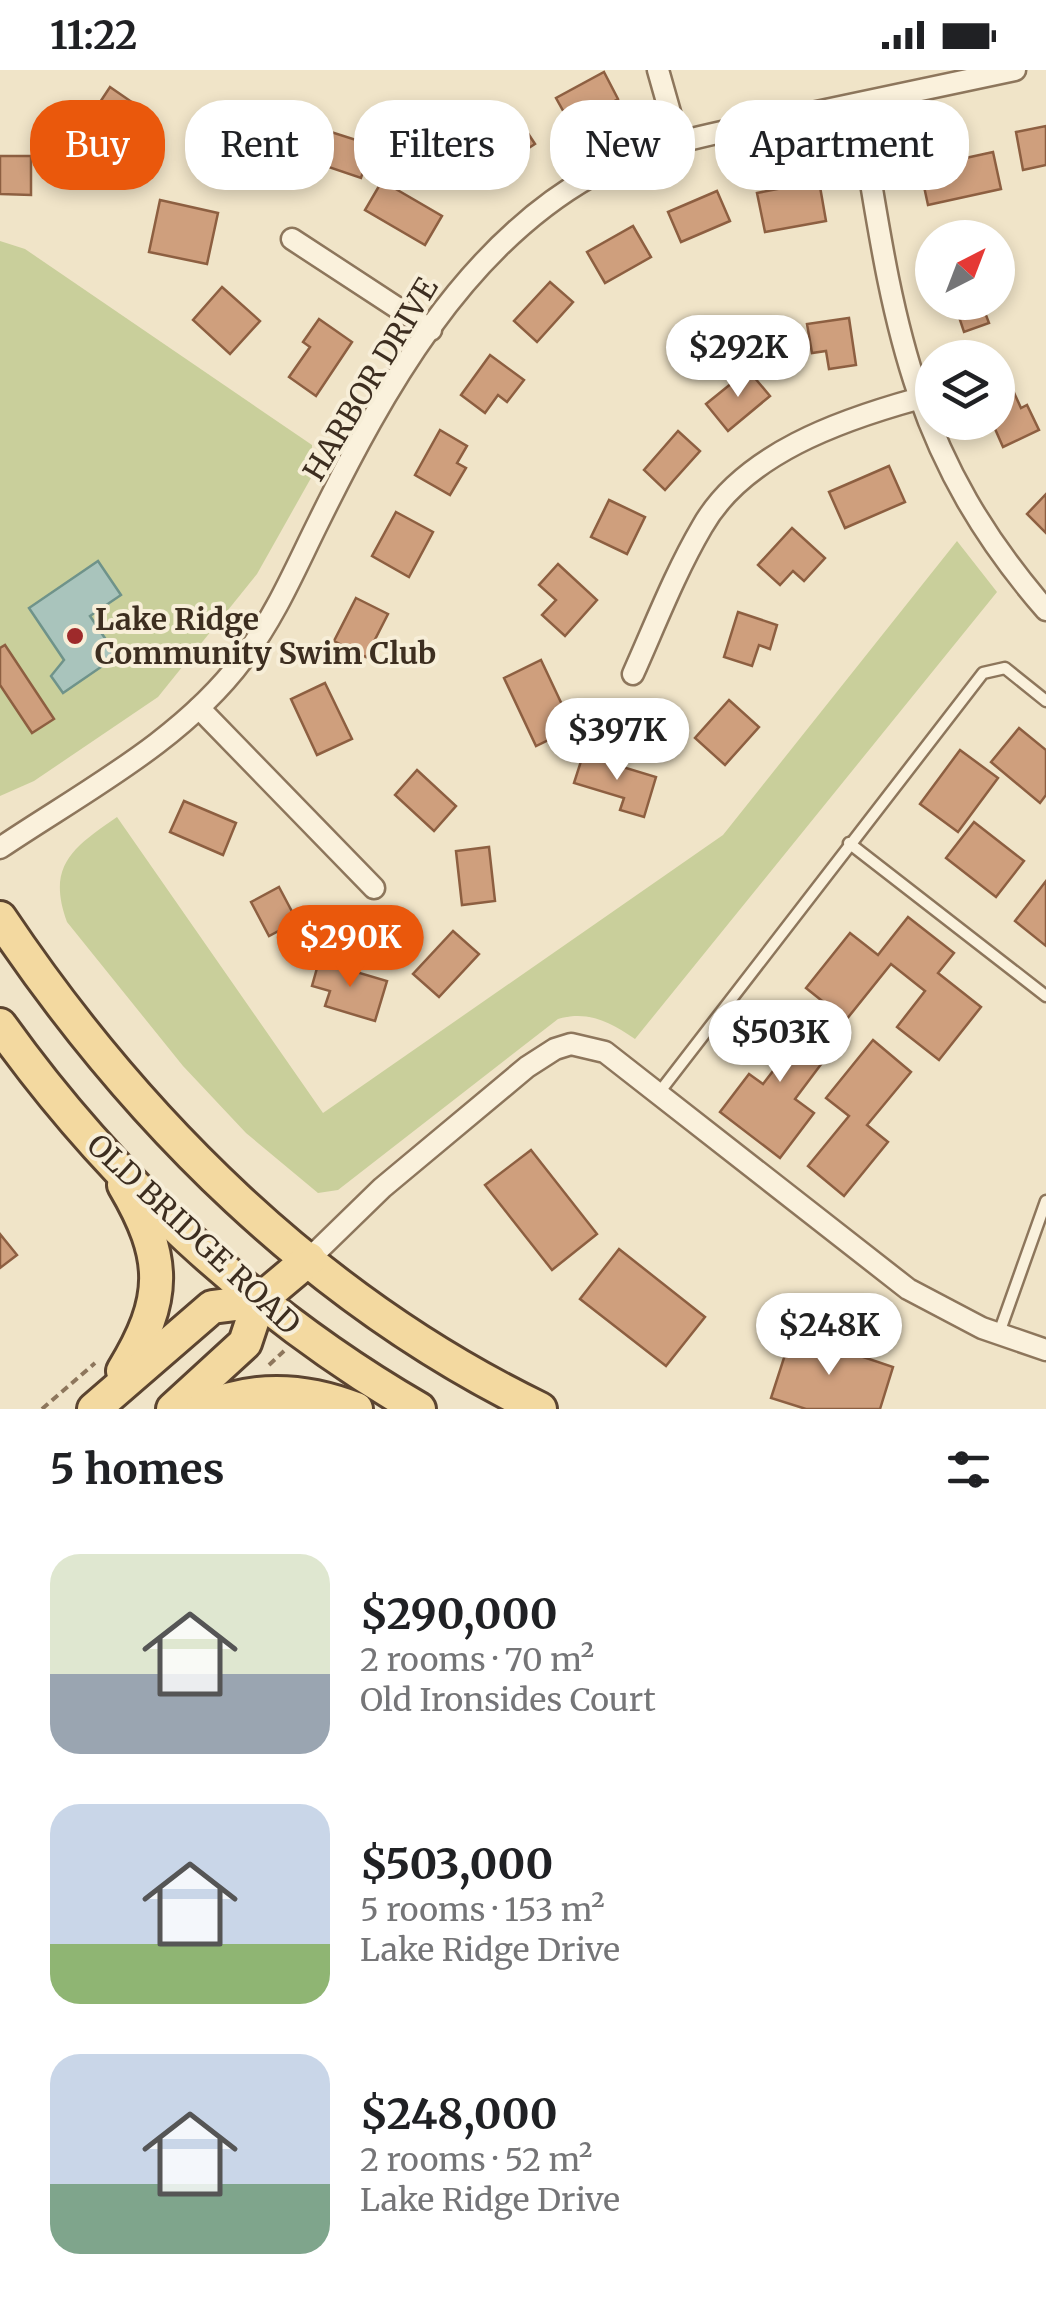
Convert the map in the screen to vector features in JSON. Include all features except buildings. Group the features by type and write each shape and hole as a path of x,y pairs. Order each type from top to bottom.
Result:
{"main road":[{"name":"OLD BRIDGE ROAD","path":"0,918 74,1022 148,1112 208,1171 309,1259 456,1362 540,1409"},
{"name":"OLD BRIDGE ROAD","path":"0,1025 68,1116 258,1300 328,1353 418,1409"},
{"path":"101,1403 145,1334 158,1288 148,1231 108,1158"},
{"path":"101,1403 212,1307 258,1300 309,1259"},
{"path":"173,1409 245,1344 258,1300"},
{"path":"203,1409 234,1397 274,1392 304,1394 356,1409"}],"street":[{"path":"658,70 666,100"},
{"name":"HARBOR DRIVE","path":"876,100 1015,70"},
{"name":"HARBOR DRIVE","path":"0,848 199,708 240,663 275,614 370,429 430,330 461,286 502,241 571,190"},
{"path":"872,190 915,394"},
{"path":"292,238 430,330"},
{"path":"632,674 703,524 725,496 776,456 826,430 915,398"},
{"path":"936,440 966,502 1046,610"},
{"path":"199,708 374,888"},
{"path":"309,1259 382,1188 555,1049 572,1044 605,1052 908,1289 999,1334 1046,1350"}],"lane":[{"path":"658,1094 983,673 1004,668 1046,701"},
{"path":"849,843 1046,996"},
{"path":"999,1334 1046,1200"}],"green space":[{"path":"0,241 25,249 312,445 311,478 257,574 158,697 34,781 0,796"},
{"path":"957,541 997,592 635,1039 598,1019 558,1019 338,1190 318,1193 246,1133 183,1066 67,922 60,886 68,859 117,817 323,1113 723,835"}],"water":[{"name":"Lake Ridge Community Swim Club","path":"98,561 121,595 90,616 117,656 63,693 51,676 64,660 29,608"}],"place":[{"name":"Lake Ridge Community Swim Club","path":"75,636"}]}
